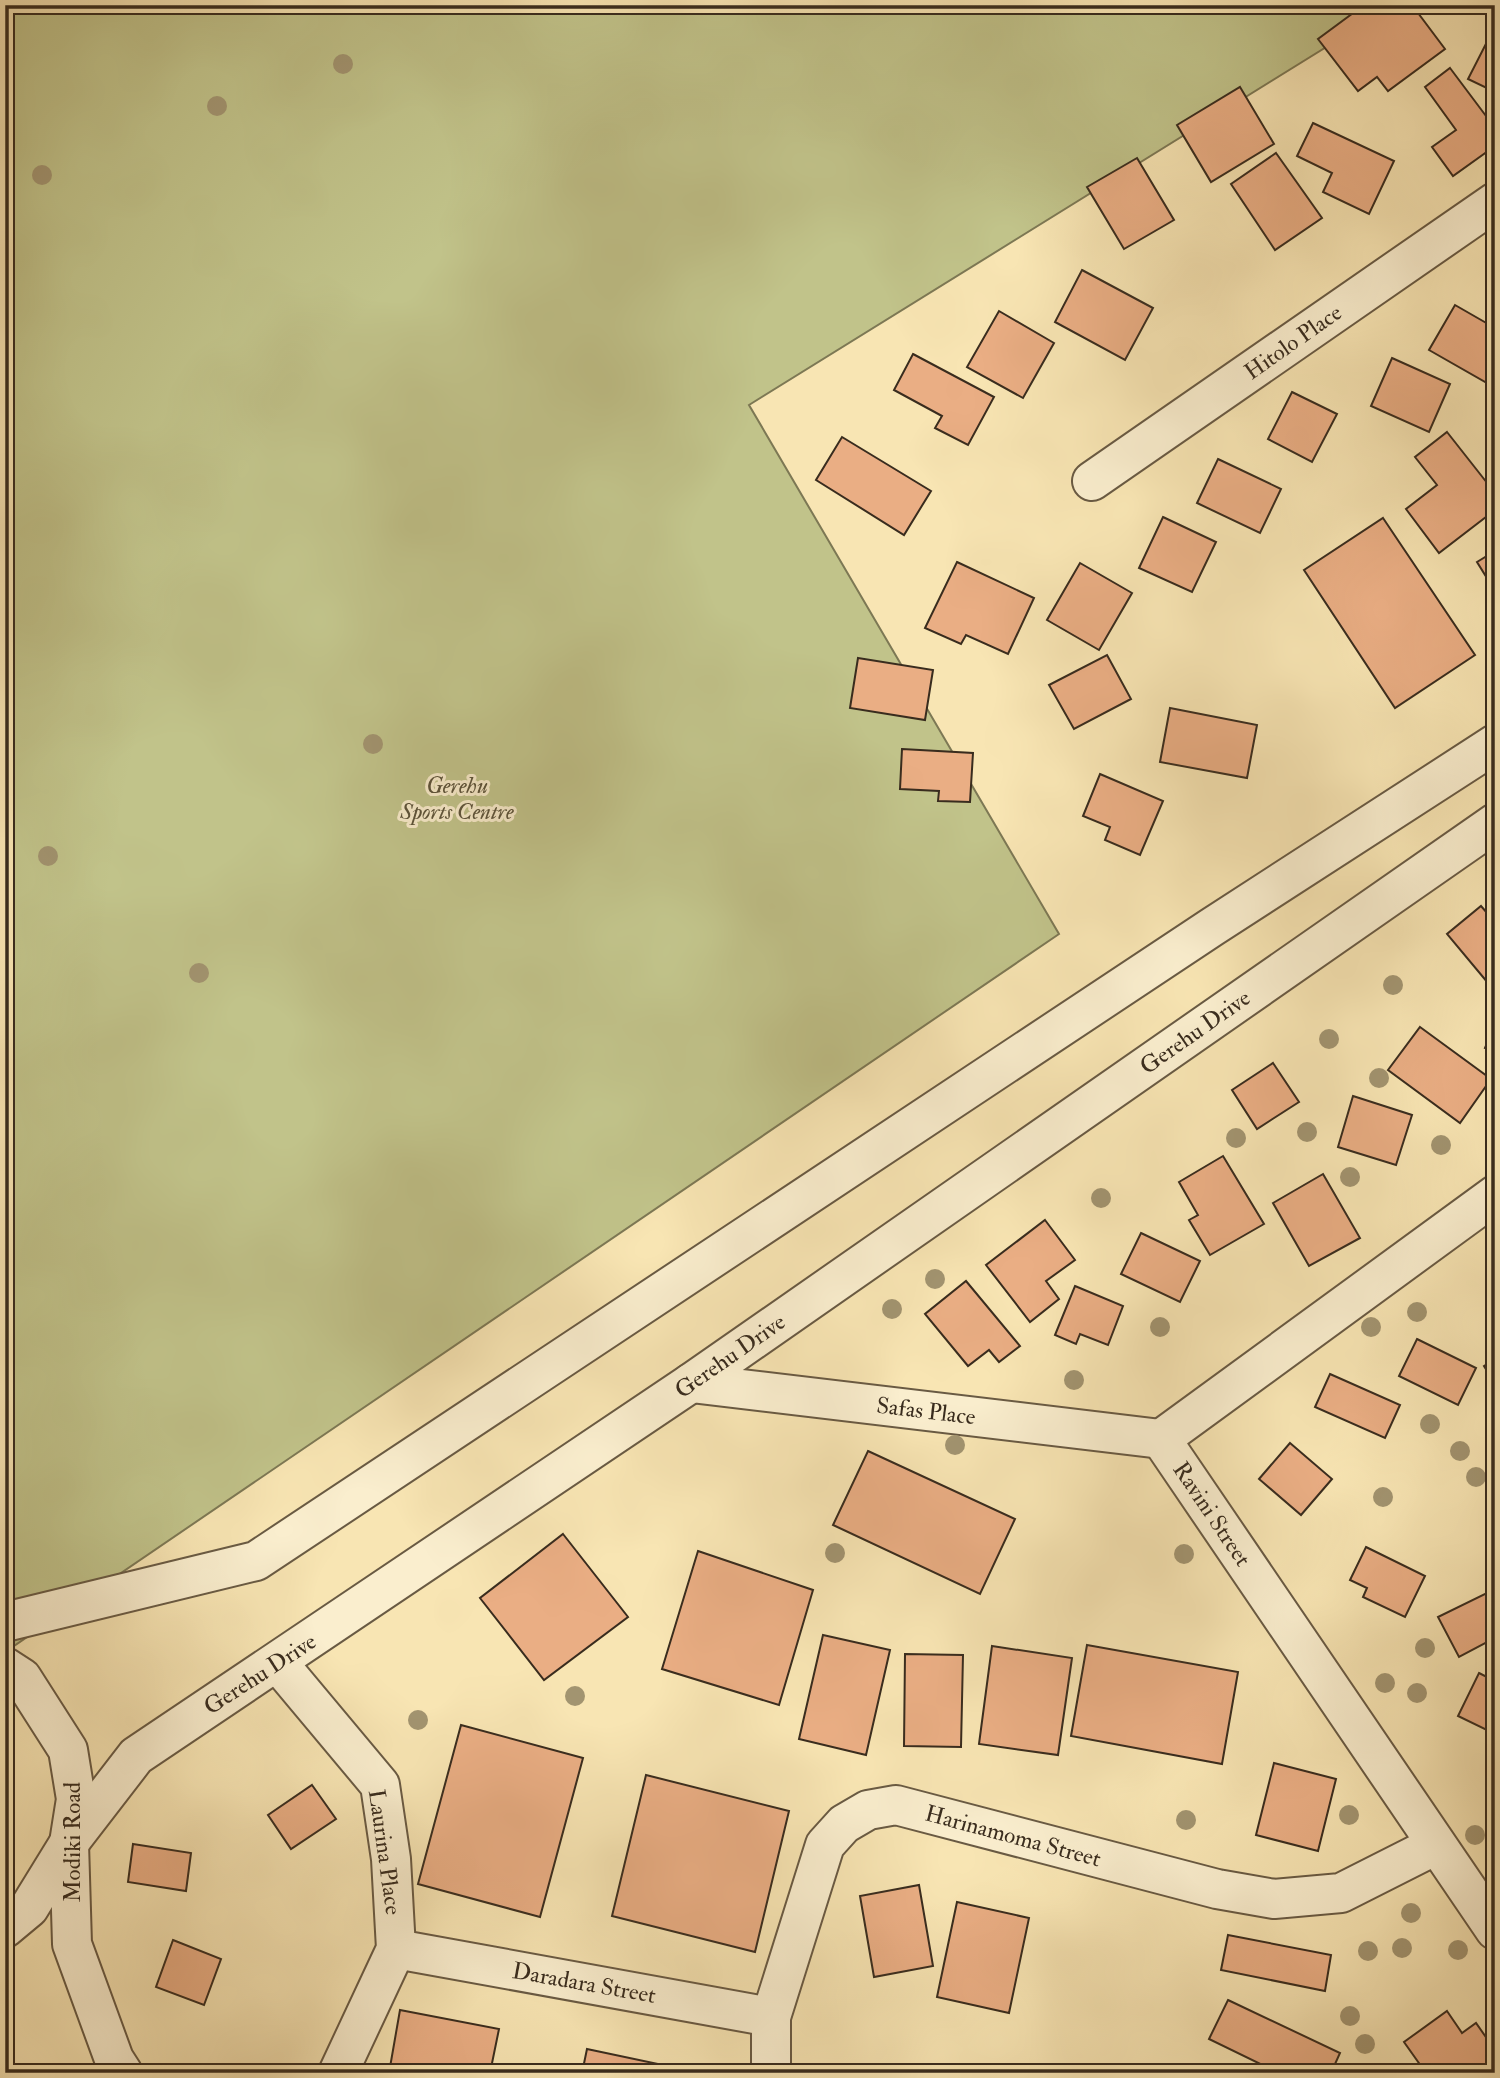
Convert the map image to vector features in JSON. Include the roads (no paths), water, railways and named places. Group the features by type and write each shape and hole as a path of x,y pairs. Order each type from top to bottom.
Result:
{"street":[{"name":"Hitolo Place","path":"1091,481 1495,202"},
{"path":"5,1622 256,1561 1189,943 1495,744"},
{"name":"Gerehu Drive","path":"5,1928 29,1908 69,1843 135,1756 278,1663 691,1383 1495,823"},
{"name":"Ravini Street","path":"1495,1195 1161,1439 1495,1930"},
{"name":"Safas Place","path":"691,1383 1161,1439"},
{"name":"Laurina Place","path":"278,1663 380,1785 391,1859 396,1949"},
{"name":"Modiki Road","path":"5,1667 22,1678 68,1749 76,1799 69,1843 72,1944 114,2059 123,2073"},
{"name":"Harinamoma Street","path":"771,2073 771,2017 814,1871 825,1845 844,1824 868,1810 896,1805 1217,1889 1274,1899 1341,1893 1436,1845"},
{"path":"338,2073 396,1949"},
{"name":"Daradara Street","path":"396,1949 771,2017"}],"park label":[{"name":"Gerehu Sports Centre","path":"457,798"}]}
